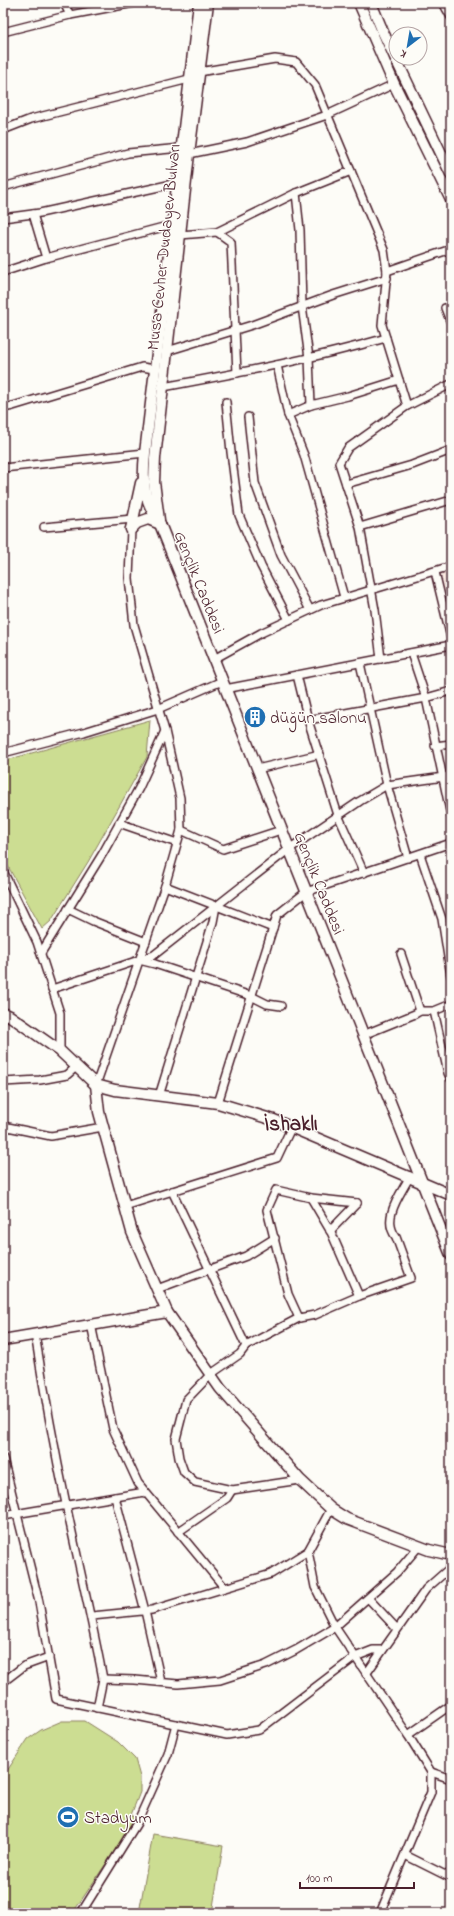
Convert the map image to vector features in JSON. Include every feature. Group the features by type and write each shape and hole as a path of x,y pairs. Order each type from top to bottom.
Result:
{"main road":[{"name":"Musa Cevher Dudayev Bulvarı","path":"160,524 156,494 155,458 180,235 189,79 199,3"},
{"name":"Musa Cevher Dudayev Bulvarı","path":"132,524 142,477 177,183 185,151 199,72 208,3"},
{"path":"359,3 394,84 451,200"},
{"path":"372,3 383,32 451,174"},
{"name":"Musa Cevher Dudayev Bulvarı","path":"142,477 148,504 160,524"},
{"path":"132,524 156,494"},
{"path":"132,524 148,519 160,524"},
{"name":"Gençlik Caddesi","path":"160,524 451,1255"},
{"path":"3,1013 10,1016 60,1051 96,1085 115,1090 218,1103 292,1126 422,1181 451,1195"},
{"path":"96,1085 99,1112 132,1232 167,1312 220,1388 300,1480 331,1509 347,1519 429,1550 451,1555"},
{"path":"3,1340 167,1312"}],"street":[{"path":"64,3 70,15"},
{"path":"3,32 70,15 134,3"},
{"path":"443,3 451,17"},
{"path":"199,72 275,59 296,62 315,85 384,250 387,274 382,326 408,406"},
{"path":"3,130 31,119 189,79"},
{"path":"3,187 128,153 185,151 248,142 327,115 394,84"},
{"path":"180,235 217,232 296,192 351,171"},
{"path":"3,218 33,214 177,183"},
{"path":"296,192 300,230 302,306 309,358 311,405"},
{"path":"33,214 46,258"},
{"path":"3,272 46,258 171,225"},
{"path":"217,232 231,242 237,373"},
{"path":"167,351 252,325 451,249"},
{"path":"445,308 451,323"},
{"path":"163,387 309,358 386,338"},
{"path":"277,365 288,415 304,455 344,598"},
{"path":"3,408 142,368 154,369"},
{"path":"288,415 311,405 348,396 399,380"},
{"path":"381,659 360,527 339,463 348,448 408,406 451,384"},
{"path":"226,402 239,515 261,566 289,620"},
{"path":"248,417 255,483 281,555 310,610"},
{"path":"346,484 412,465 451,450"},
{"path":"3,468 145,453"},
{"path":"360,527 451,500"},
{"path":"44,527 132,524 129,578 134,625 165,731 180,798 181,830 165,886 96,1085"},
{"path":"214,659 261,633 310,610 371,589 435,572 451,566"},
{"path":"435,572 451,638"},
{"path":"3,753 84,732 158,709 224,685 297,675 451,644"},
{"path":"411,653 426,698 451,816"},
{"path":"360,663 388,785 408,858"},
{"path":"297,675 308,720 320,754 338,815 364,873"},
{"path":"308,720 426,698 451,691"},
{"path":"41,953 139,788 165,731"},
{"path":"435,746 451,744"},
{"path":"257,769 320,754"},
{"path":"52,988 154,955 289,848 338,815 388,785 451,776"},
{"path":"119,823 177,843"},
{"path":"181,830 223,849 281,830"},
{"path":"218,1103 277,915 306,892 451,844"},
{"path":"420,854 442,919 451,976"},
{"path":"3,871 41,953 60,1013 60,1051"},
{"path":"165,886 273,928"},
{"path":"159,1096 214,922 216,906"},
{"path":"68,909 93,921 146,942"},
{"path":"401,954 420,1010"},
{"path":"139,960 251,996 267,1004 281,1006"},
{"path":"363,1035 415,1014 420,1010 434,1011 451,1004"},
{"path":"434,1011 450,1075"},
{"path":"3,1082 40,1080 67,1076 76,1067"},
{"path":"3,1126 51,1136 103,1127"},
{"path":"125,1206 277,1158 292,1126"},
{"path":"300,1480 232,1490 195,1482 184,1472 179,1458 176,1439 186,1400 211,1374 240,1354 246,1346 299,1318 315,1315 359,1296 411,1278 396,1237 392,1232 390,1215 410,1176"},
{"path":"299,1318 288,1294 275,1238 266,1210 276,1190 311,1198 357,1202 330,1231"},
{"path":"172,1191 246,1346"},
{"path":"311,1198 330,1231 359,1296"},
{"path":"157,1289 246,1256 275,1238"},
{"path":"91,1324 113,1429 138,1483 224,1587"},
{"path":"35,1334 46,1405 66,1504 92,1616 103,1679 97,1708"},
{"path":"3,1458 18,1513 39,1602 56,1699 227,1735 259,1730 355,1657 373,1650 382,1650"},
{"path":"178,1532 227,1498 232,1490"},
{"path":"3,1516 66,1504 145,1492"},
{"path":"115,1496 145,1611 161,1682"},
{"path":"92,1616 145,1611 271,1574 308,1551 331,1509"},
{"path":"103,1679 178,1684 220,1680 266,1665 296,1650 334,1627 397,1572 419,1546"},
{"path":"308,1551 315,1587 334,1627 408,1735 431,1772 431,1792 380,1913"},
{"path":"366,1674 426,1589 451,1567"},
{"path":"369,1598 397,1629"},
{"path":"3,1682 24,1666 49,1657"},
{"path":"408,1735 451,1705"},
{"path":"81,1913 137,1823 168,1754 176,1724"},
{"path":"431,1772 451,1779"},
{"path":"405,1855 451,1878"}],"shaded area":[{"path":"451,571 451,615 441,574"}],"green space":[{"path":"364,3 366,3 388,53 388,58"},
{"path":"392,66 394,66 451,184 451,189"},
{"path":"150,720 147,757 88,862 51,921 42,929 3,857 3,761"},
{"name":"Stadyum","path":"62,1721 85,1721 118,1742 135,1759 140,1777 140,1792 131,1815 136,1819 74,1911 70,1908 65,1913 3,1913 3,1777 28,1739 41,1730"},
{"path":"153,1834 223,1846 212,1913 139,1913"}],"place":[{"name":"düğün salonu","path":"255,717"},
{"name":"Stadyum","path":"68,1817"}],"district":[{"name":"İshaklı","path":"291,1123"}]}
